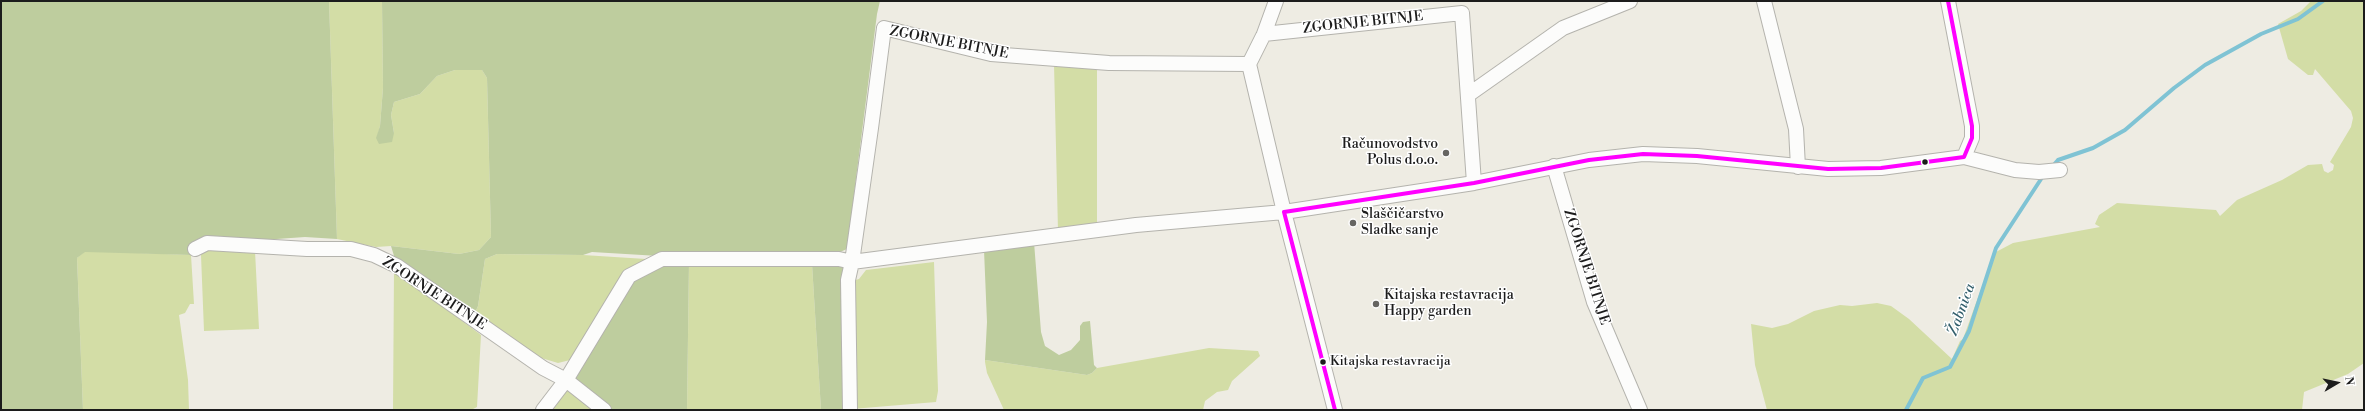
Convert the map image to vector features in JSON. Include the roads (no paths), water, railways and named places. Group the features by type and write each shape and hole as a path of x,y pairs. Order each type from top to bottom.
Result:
{"street":[{"path":"1276,1 1264,34 1249,64 1284,212 1335,410"},
{"path":"1468,95 1564,28 1630,1"},
{"path":"1764,1 1796,128 1798,167"},
{"path":"1948,1 1972,126 1972,138 1964,157"},
{"name":"ZGORNJE BITNJE","path":"1264,34 1461,7 1474,183"},
{"name":"ZGORNJE BITNJE","path":"850,410 848,280 852,262 884,28 990,54 1109,63 1249,64"},
{"path":"543,410 566,380 629,276 662,259 839,259 852,262 1136,225 1284,212 1474,183 1554,166 1607,157 1650,154 1696,156 1798,167 1881,168 1964,157 2015,170 2039,172 2060,170"},
{"name":"ZGORNJE BITNJE","path":"1554,166 1594,302 1640,410"},
{"name":"ZGORNJE BITNJE","path":"195,249 207,243 214,243 307,249 351,249 374,255 397,266 543,368 566,380 604,410"}],"waterway":[{"path":"2052,167 2058,160 2093,148 2125,130 2174,88 2205,65 2261,34 2298,19 2323,1"},
{"name":"Žabnica","path":"1906,410 1923,378 1950,367 1969,331 1996,248 2043,176"}],"place":[{"name":"Računovodstvo Polus d.o.o.","path":"1446,153"},
{"name":"Slaščičarstvo Sladke sanje","path":"1353,223"},
{"name":"Kitajska restavracija Happy garden","path":"1376,304"},
{"name":"Kitajska restavracija","path":"1323,362"}]}
